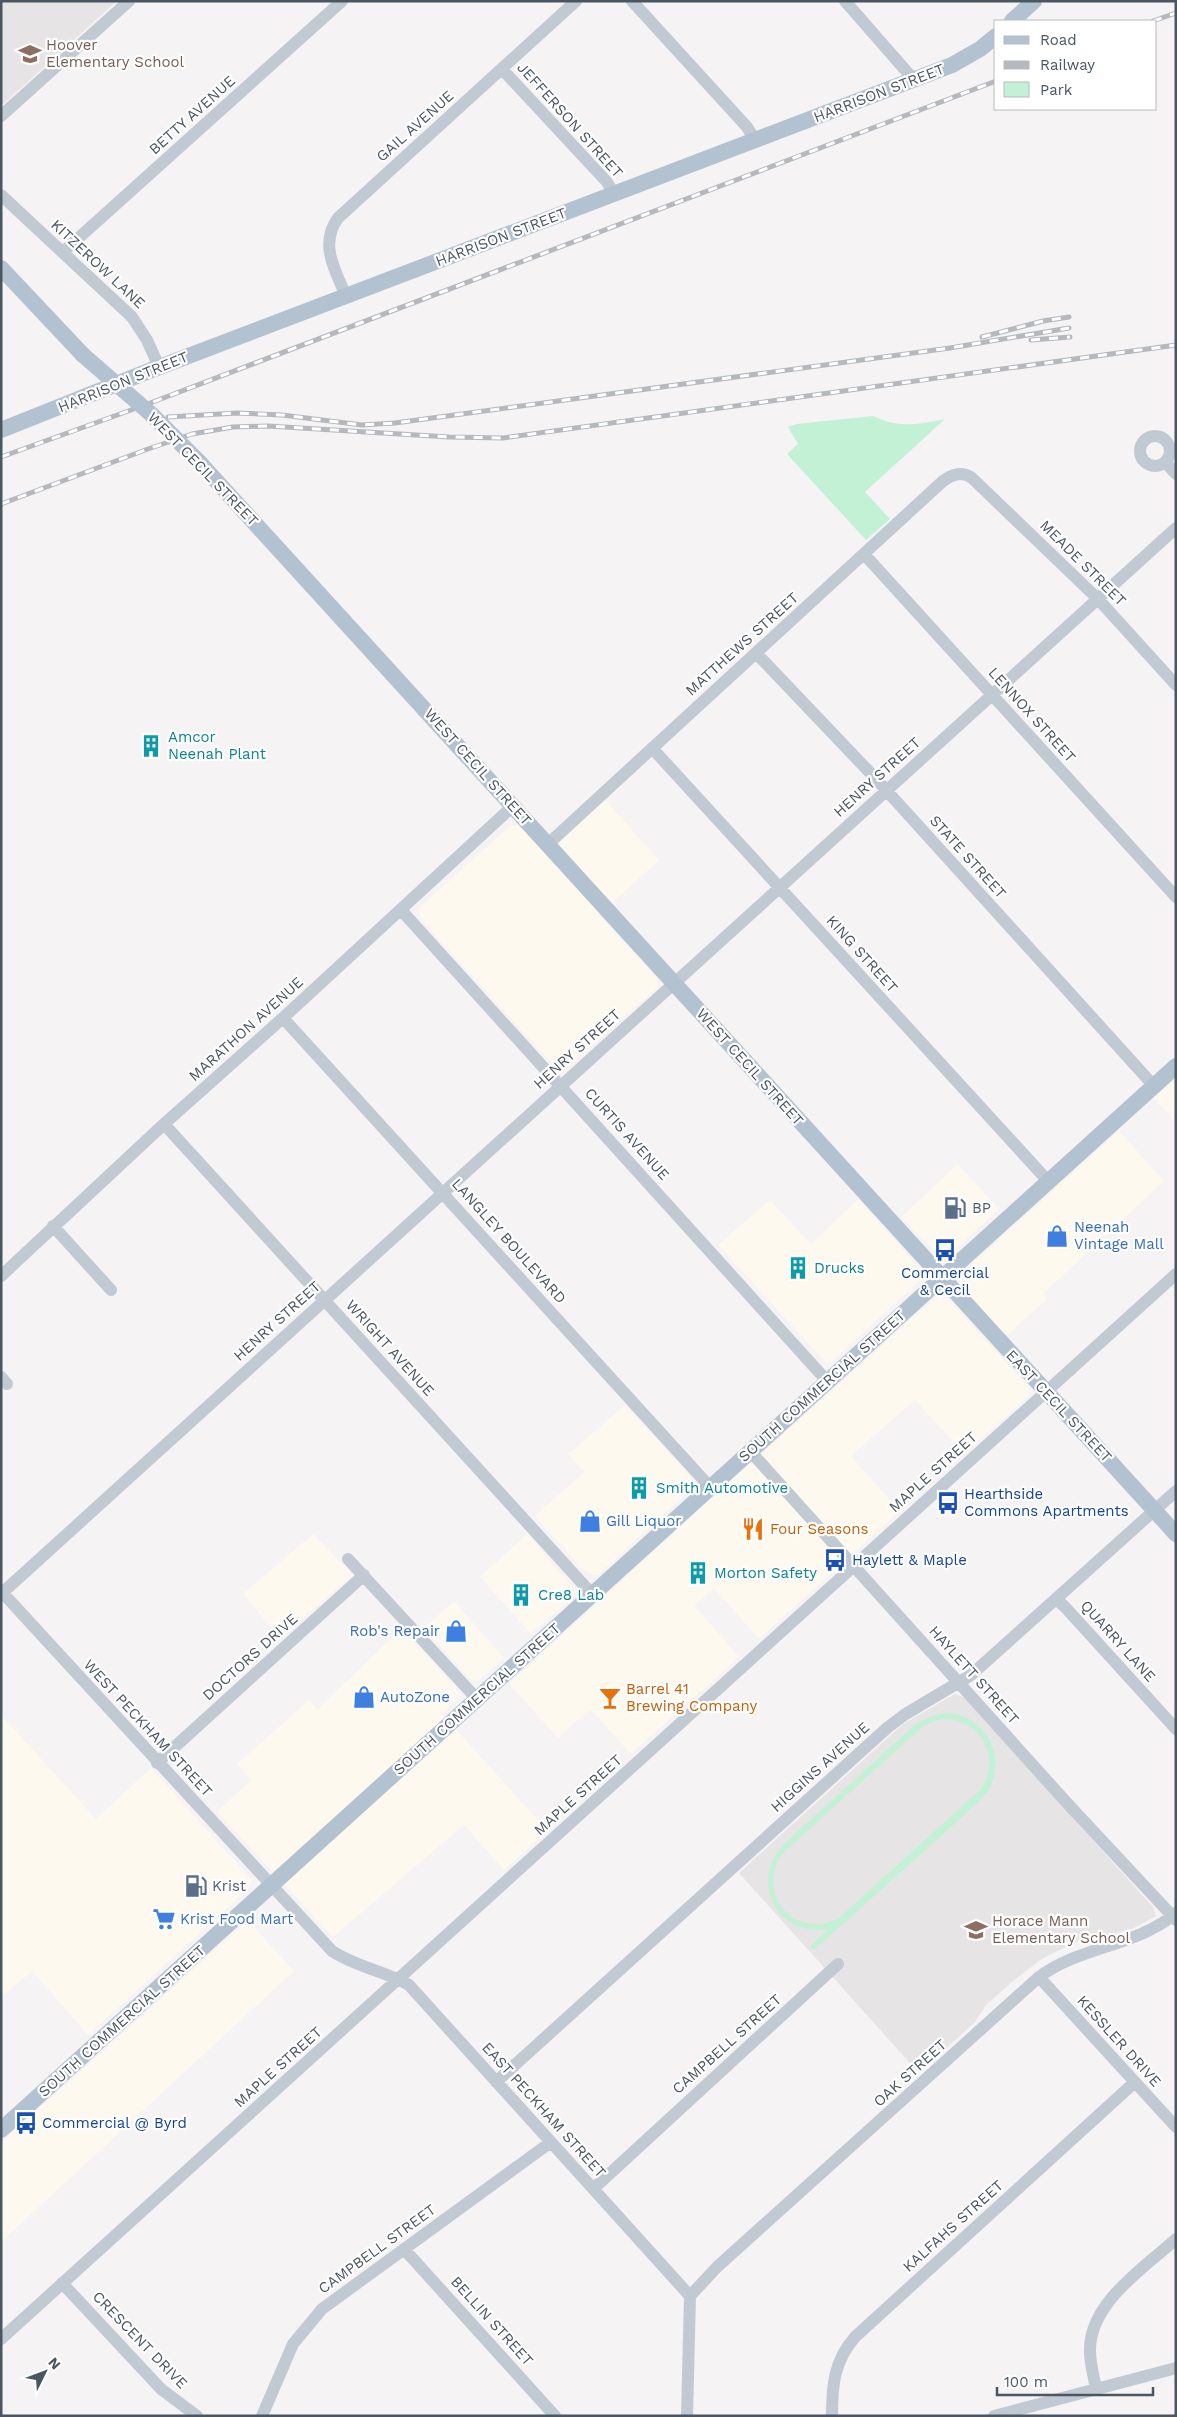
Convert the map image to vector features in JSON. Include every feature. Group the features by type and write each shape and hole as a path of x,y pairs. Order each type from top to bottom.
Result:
{"main road":[{"path":"1013,20 1034,1"},
{"name":"HARRISON STREET","path":"1,430 159,367 914,80 967,58 994,38"},
{"name":"WEST CECIL STREET","path":"1,268 83,355 157,419 198,462 942,1278"},
{"name":"SOUTH COMMERCIAL STREET","path":"4,2123 272,1886 1176,1066"},
{"name":"EAST CECIL STREET","path":"942,1278 1176,1534"}],"street":[{"path":"1,116 129,1"},
{"name":"BETTY AVENUE","path":"63,252 342,1"},
{"name":"GAIL AVENUE","path":"346,296 328,249 333,225 576,1"},
{"path":"632,1 747,127 755,140"},
{"path":"845,1 914,80"},
{"name":"JEFFERSON STREET","path":"502,69 608,182 614,194"},
{"name":"KITZEROW LANE","path":"1,195 132,317 147,340 159,367"},
{"path":"1166,463 1176,474"},
{"name":"MATTHEWS STREET","path":"548,844 944,481 960,474"},
{"name":"MEADE STREET","path":"960,474 967,474 972,478 1098,599 1176,685"},
{"name":"HENRY STREET","path":"2,1593 1176,528"},
{"name":"LENNOX STREET","path":"864,554 1176,897"},
{"name":"STATE STREET","path":"756,653 886,791 1154,1086"},
{"name":"KING STREET","path":"652,748 1048,1181"},
{"name":"MARATHON AVENUE","path":"1,1276 164,1124 283,1018 513,806"},
{"name":"CURTIS AVENUE","path":"401,910 827,1381"},
{"name":"LANGLEY BOULEVARD","path":"283,1018 710,1487"},
{"name":"WRIGHT AVENUE","path":"164,1124 592,1594"},
{"path":"53,1226 111,1290"},
{"name":"MAPLE STREET","path":"1,2339 1176,1274"},
{"name":"HAYLETT STREET","path":"750,1451 960,1683 1175,1916"},
{"name":"HIGGINS AVENUE","path":"496,2082 887,1728 904,1715 960,1683 1176,1491"},
{"path":"348,1559 477,1699"},
{"name":"DOCTORS DRIVE","path":"157,1762 364,1575"},
{"name":"WEST PECKHAM STREET","path":"2,1593 272,1886"},
{"name":"QUARRY LANE","path":"1056,1599 1176,1729"},
{"name":"EAST PECKHAM STREET","path":"272,1886 332,1951 350,1961 399,1979 409,1985 690,2296"},
{"name":"OAK STREET","path":"690,2296 717,2267 1039,1977 1077,1956 1128,1941 1152,1930 1175,1916"},
{"name":"CAMPBELL STREET","path":"592,2189 838,1964"},
{"name":"KESSLER DRIVE","path":"1039,1977 1176,2127"},
{"name":"KALFAHS STREET","path":"832,2416 834,2375 842,2355 855,2337 1135,2082"},
{"name":"CAMPBELL STREET","path":"262,2416 293,2344 311,2320 334,2300 552,2142"},
{"path":"1096,2389 1090,2350 1096,2320 1113,2296 1176,2239"},
{"name":"BELLIN STREET","path":"404,2249 555,2416"},
{"name":"CRESCENT DRIVE","path":"62,2283 162,2389 197,2416"},
{"path":"687,2416 690,2296"},
{"path":"994,2416 1176,2368"}],"shaded area":[{"name":"Hoover Elementary School","path":"1,1 117,1 1,106"},
{"path":"605,800 659,860 599,915 657,979 657,988 562,1071 556,1068 423,922 418,912 419,908 510,826 519,826 547,854"},
{"path":"1176,1079 1176,1123 1154,1098"},
{"path":"1119,1131 1164,1181 1043,1294 1047,1299 1006,1336 961,1286 960,1275"},
{"path":"958,1164 999,1209 952,1252 939,1255 901,1217"},
{"path":"858,1199 921,1270 923,1278 831,1362 826,1363 718,1245 770,1200 811,1244"},
{"path":"943,1294 1028,1386 1030,1395 964,1454 915,1400 851,1456 900,1511 759,1639 714,1588 694,1605 739,1657 631,1754 590,1709 558,1738 509,1684 938,1295"},
{"path":"625,1405 691,1477 692,1485 691,1489 598,1575 593,1575 581,1568 535,1516 584,1472 568,1454"},
{"path":"313,1534 353,1575 280,1638 243,1594"},
{"path":"527,1534 575,1590 573,1597 531,1634 480,1577"},
{"path":"454,1601 504,1658 478,1681 470,1679 424,1628"},
{"path":"402,1628 461,1694 442,1714 548,1831 504,1870 464,1825 333,1937 217,1812 251,1780 237,1764 309,1700 318,1709"},
{"name":"Horace Mann Elementary School","path":"955,1694 965,1698 1153,1907 1156,1916 1136,1927 1094,1941 1083,1939 1043,1958 986,2005 975,2022 919,2073 739,1873 903,1724"},
{"path":"1,1715 96,1819 151,1768 252,1880 248,1889 88,2035 32,1971 1,1998"},
{"path":"248,1920 294,1971 1,2242 1,2143"}],"green space":[{"path":"873,416 900,424 926,423 945,419 865,492 890,519 866,540 787,454 798,444 788,427 797,424"},
{"path":"947,1713 960,1715 972,1721 981,1729 988,1738 995,1762 990,1787 972,1808 814,1950 810,1946 828,1929 810,1929 794,1924 782,1916 773,1904 769,1890 769,1874 774,1859 784,1844 916,1724 932,1716","holes":["945,1719 958,1721 978,1733 988,1753 987,1777 981,1789 838,1919 822,1924 807,1923 794,1918 783,1909 776,1898 773,1884 775,1869 782,1854 921,1728 933,1721"]}],"railway":[{"path":"1156,20 1176,13"},
{"path":"1,457 145,405 994,82"},
{"path":"982,337 1043,321 1069,317"},
{"path":"168,417 237,413 282,415 362,425 395,423 950,348 1069,328"},
{"path":"1031,340 1070,337"},
{"path":"1,504 192,434 233,427 268,426 449,437 503,438 1176,345"}],"place":[{"name":"Hoover Elementary School","path":"30,54"},
{"name":"Amcor Neenah Plant","path":"151,746"},
{"name":"BP","path":"955,1208"},
{"name":"Neenah Vintage Mall","path":"1057,1236"},
{"name":"Commercial & Cecil","path":"945,1250"},
{"name":"Drucks","path":"798,1268"},
{"name":"Smith Automotive","path":"639,1488"},
{"name":"Hearthside Commons Apartments","path":"948,1503"},
{"name":"Gill Liquor","path":"590,1521"},
{"name":"Four Seasons","path":"753,1529"},
{"name":"Haylett & Maple","path":"835,1560"},
{"name":"Morton Safety","path":"698,1573"},
{"name":"Cre8 Lab","path":"521,1595"},
{"name":"Rob's Repair","path":"456,1631"},
{"name":"AutoZone","path":"364,1697"},
{"name":"Barrel 41 Brewing Company","path":"610,1698"},
{"name":"Krist","path":"196,1886"},
{"name":"Krist Food Mart","path":"164,1919"},
{"name":"Horace Mann Elementary School","path":"976,1930"},
{"name":"Commercial @ Byrd","path":"26,2123"}]}
